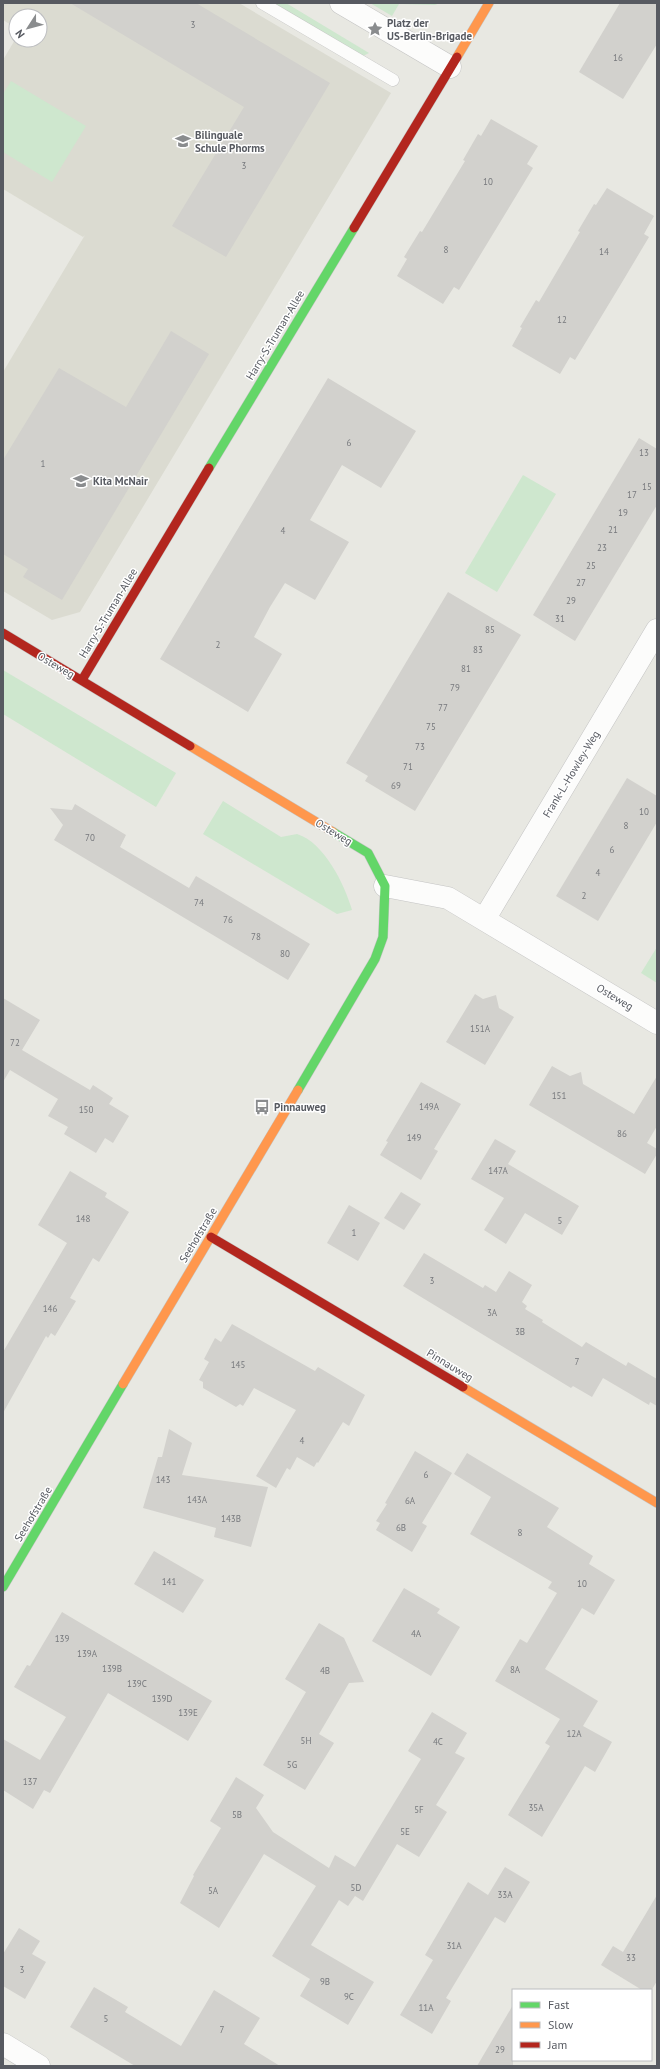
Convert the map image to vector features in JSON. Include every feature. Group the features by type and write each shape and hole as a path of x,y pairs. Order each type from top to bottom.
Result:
{"street":[{"path":"341,3 450,67"},
{"name":"Harry-S.-Truman-Allee","path":"82,680 489,3"},
{"name":"Frank-L.-Howley-Weg","path":"485,918 657,630"},
{"name":"Osteweg","path":"3,633 368,853 385,886 448,898 485,918 657,1023"},
{"name":"Seehofstraße","path":"3,1587 375,959 383,936 385,886"},
{"name":"Pinnauweg","path":"211,1237 657,1503"},
{"path":"3,2044 39,2066"}],"lane":[{"path":"262,3 393,80"}],"shaded area":[{"path":"3,3 239,3 391,93 80,612 52,620 3,591 3,372 85,235 83,237 3,189 3,60 10,48 48,48 48,8 8,8 8,23 3,20"}],"green space":[{"path":"271,3 286,3 369,53 361,57"},
{"path":"370,3 440,3 435,5 399,4 392,16"},
{"path":"11,81 86,126 52,182 3,152 3,94"},
{"path":"523,475 556,494 497,592 465,573"},
{"path":"3,670 176,773 156,807 3,714"},
{"path":"223,801 281,837 297,834 316,846 339,877 352,910 337,914 203,834"},
{"path":"657,947 657,983 641,973"}],"building":[{"path":"70,3 196,3 330,83 226,257 172,226 244,107"},
{"path":"620,3 657,3 657,44 623,99 579,72"},
{"path":"491,119 538,146 527,164 533,168 459,290 454,287 443,304 397,276 407,259 404,257 420,231 422,232 465,161 463,160 478,134 481,136"},
{"path":"607,188 654,216 644,234 649,237 575,360 570,357 560,374 512,346 522,328 520,327 536,300 539,302 580,232 578,231 594,204 596,205"},
{"path":"171,331 209,354 62,600 23,577 28,569 3,554 3,460 59,368 126,407"},
{"path":"328,378 416,431 381,488 342,465 310,520 349,542 315,600 285,583 270,607 254,637 282,654 248,712 160,659"},
{"path":"639,438 657,449 657,505 575,641 533,615"},
{"path":"448,592 521,635 415,811 365,781 368,776 346,763"},
{"path":"627,778 657,796 657,822 598,921 556,896"},
{"path":"75,804 126,835 120,847 189,888 196,876 310,944 288,980 54,840 63,825 50,808 72,810"},
{"path":"475,994 483,999 496,995 499,1008 514,1017 485,1065 446,1042"},
{"path":"3,998 40,1020 22,1050 90,1090 93,1085 113,1098 109,1104 129,1116 113,1143 105,1138 96,1153 64,1134 68,1127 48,1116 58,1099 10,1070 3,1082"},
{"path":"552,1066 570,1076 581,1072 583,1084 634,1114 657,1076 657,1126 647,1143 657,1149 657,1154 645,1174 529,1105"},
{"path":"421,1082 461,1104 434,1149 438,1151 421,1180 380,1155 388,1142 386,1141"},
{"path":"495,1139 516,1151 508,1164 579,1206 562,1235 525,1213 506,1244 484,1230 504,1198 471,1179"},
{"path":"70,1171 107,1193 105,1197 129,1212 99,1262 93,1258 70,1298 76,1301 55,1336 51,1333 48,1338 46,1336 3,1413 3,1352 67,1243 38,1225"},
{"path":"401,1192 421,1204 404,1230 384,1218"},
{"path":"349,1205 380,1223 358,1261 327,1243"},
{"path":"424,1253 483,1288 485,1285 496,1292 509,1271 532,1285 522,1302 527,1306 525,1309 543,1320 542,1322 582,1347 586,1342 626,1366 628,1362 657,1379 657,1406 650,1402 649,1405 603,1378 592,1397 573,1386 571,1388 403,1286"},
{"path":"232,1324 315,1371 318,1367 365,1395 349,1426 343,1422 318,1463 317,1462 314,1467 297,1457 290,1470 287,1468 276,1488 256,1476 296,1410 254,1388 243,1406 240,1404 236,1407 203,1388 203,1382 199,1380 209,1362 204,1359 215,1338 221,1342"},
{"path":"169,1429 192,1443 182,1475 268,1487 251,1547 214,1537 216,1528 143,1508 158,1457 162,1457"},
{"path":"415,1451 452,1473 422,1523 427,1526 412,1552 376,1530 380,1523 376,1521 387,1504 385,1503"},
{"path":"467,1453 559,1508 547,1527 593,1556 589,1564 615,1580 594,1615 582,1608 545,1669 598,1701 583,1726 612,1742 595,1772 585,1766 542,1837 508,1815 550,1746 545,1743 560,1719 495,1681 520,1639 527,1643 557,1593 548,1588 552,1582 470,1534 491,1497 454,1474"},
{"path":"154,1551 204,1580 183,1613 134,1584"},
{"path":"404,1588 440,1609 437,1613 460,1627 431,1676 372,1641"},
{"path":"62,1612 212,1701 188,1741 108,1693 50,1793 44,1790 33,1809 3,1790 3,1739 40,1760 66,1717 14,1687 27,1665 30,1666"},
{"path":"319,1623 344,1638 364,1682 349,1683 319,1734 334,1743 305,1790 263,1765 306,1692 285,1679"},
{"path":"432,1712 467,1733 455,1753 465,1758 436,1805 447,1812 419,1857 397,1844 363,1901 355,1896 348,1906 339,1900 311,1945 374,1982 348,2025 300,1996 310,1979 272,1956 316,1886 264,1854 219,1928 180,1903 194,1876 193,1875 221,1828 210,1821 236,1777 264,1795 256,1808 273,1832 329,1868 335,1855 355,1867 421,1759 408,1751"},
{"path":"505,1867 530,1882 505,1923 495,1917 446,1998 451,2001 432,2034 400,2015 433,1960 425,1955 468,1882 488,1895"},
{"path":"657,1895 657,1981 652,1989 640,1989 601,1965 613,1946 623,1952"},
{"path":"19,1928 40,1941 32,1954 46,1962 25,1999 3,1986 3,1954"},
{"path":"94,1987 128,2007 125,2012 181,2046 214,1990 260,2018 244,2044 280,2066 135,2066 70,2027"},
{"path":"512,2007 513,2066 477,2066"}],"traffic: fast":[{"path":"209,468 354,228"},
{"path":"298,1090 375,959 383,937 385,886 368,853 333,832"},
{"path":"3,1587 123,1384"}],"traffic: slow":[{"path":"457,57 489,3"},
{"path":"190,746 333,832"},
{"path":"123,1384 298,1090"},
{"path":"463,1387 657,1503"}],"traffic: jam":[{"path":"354,228 457,57"},
{"path":"82,680 209,468"},
{"path":"3,633 190,746"},
{"path":"211,1237 463,1387"}],"place":[{"name":"Platz der US-Berlin-Brigade","path":"375,29"},
{"name":"Bilinguale Schule Phorms","path":"183,141"},
{"name":"Kita McNair","path":"81,481"},
{"name":"Pinnauweg","path":"262,1107"}]}
